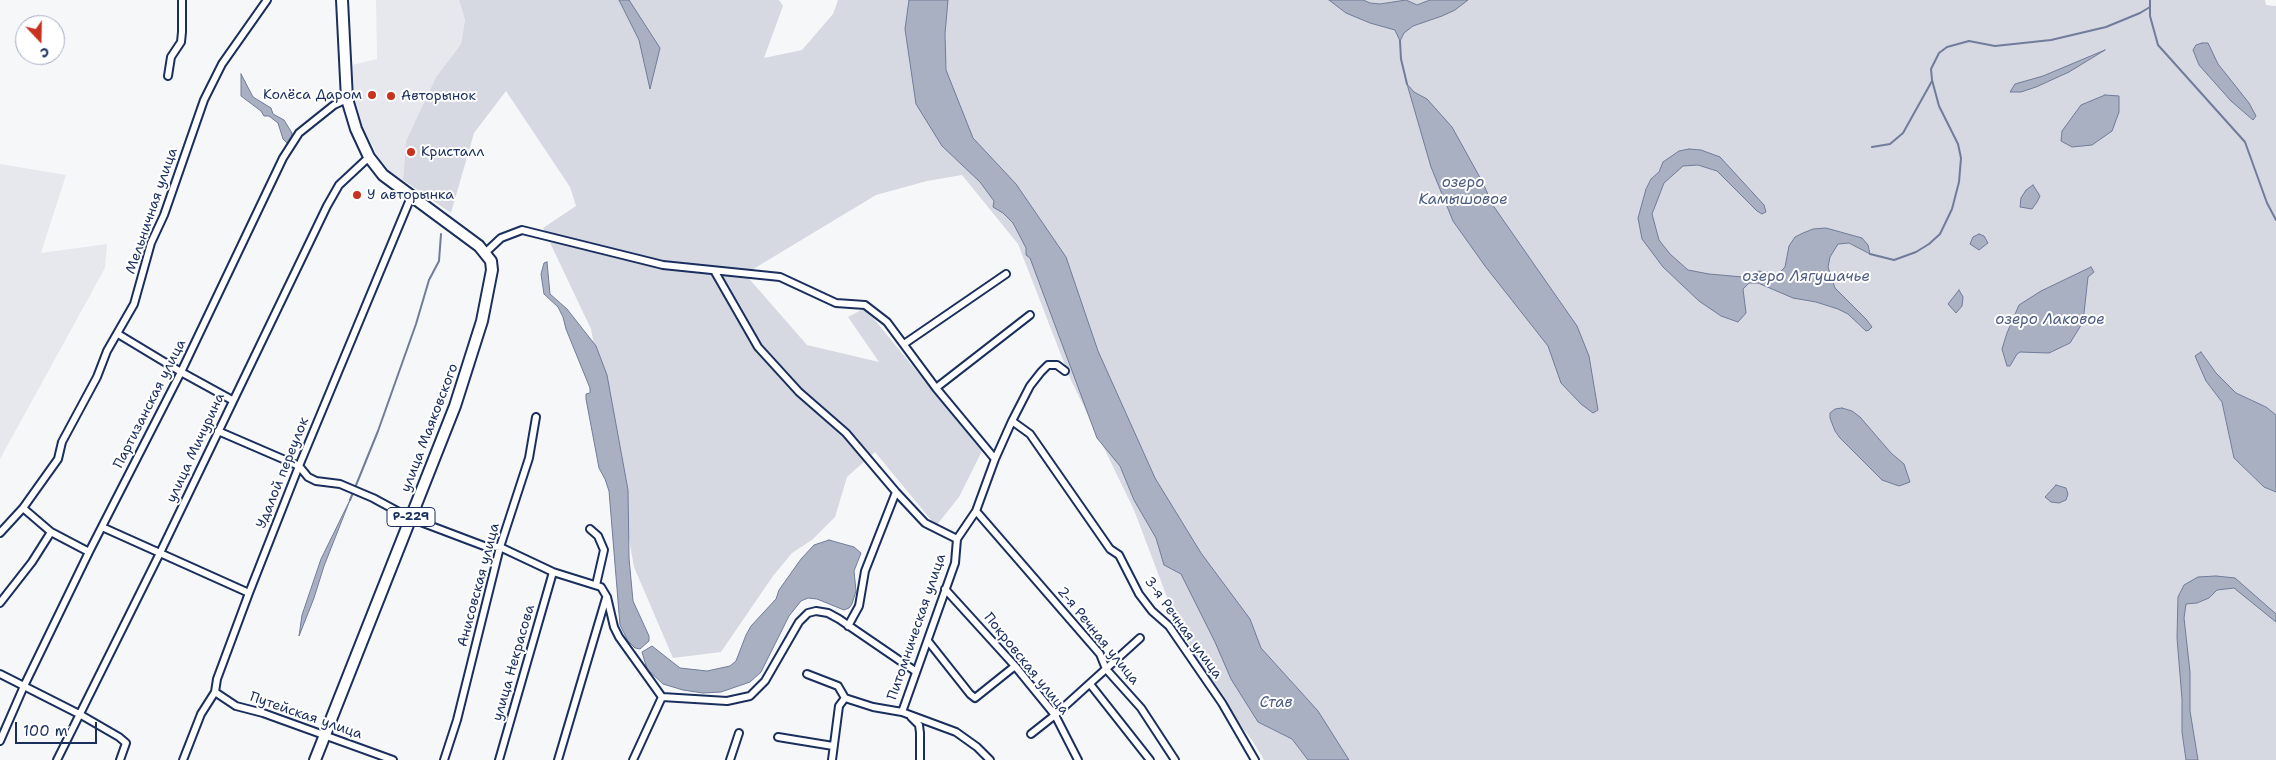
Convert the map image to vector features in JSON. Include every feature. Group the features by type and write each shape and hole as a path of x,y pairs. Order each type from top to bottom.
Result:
{"main road":[{"name":"Р-229","path":"342,0 347,99 356,129 369,156 383,175 467,236 485,253"},
{"name":"улица Маяковского","path":"315,760 455,406 482,321 492,270 491,261 485,253"}],"street":[{"path":"168,76 171,57 180,42 182,32 182,0"},
{"name":"Мельничная улица","path":"0,532 23,508 58,459 62,442 97,377 106,350 118,334 134,304 151,243 164,215 204,100 222,64 267,0"},
{"name":"Партизанская улица","path":"0,741 24,686 89,552 181,372 289,148 299,133 334,105 347,99"},
{"name":"улица Мичурина","path":"57,760 160,555 232,400 331,199 344,178 369,156"},
{"name":"Удалой переулок","path":"183,760 201,714 214,692 217,679 249,593 299,466 412,197"},
{"path":"485,253 501,238 522,230 664,265 780,278 836,303 865,305 887,322 936,388 995,459"},
{"path":"715,272 758,347 799,392 846,433 925,523 957,539"},
{"path":"904,344 1006,274"},
{"path":"936,388 1030,315"},
{"path":"118,334 232,400"},
{"name":"Питомническая улица","path":"902,712 915,671 928,641 955,564 957,539 976,510 995,459 1012,421 1030,386 1048,365 1057,365 1064,371"},
{"name":"Анисовская улица","path":"444,760 457,720 500,547 529,458 536,417"},
{"name":"3-я Речная улица","path":"1012,421 1030,434 1110,549 1119,555 1139,594 1152,611 1169,626 1222,703 1256,760"},
{"path":"218,431 299,466 308,477 316,481 340,484 373,498 410,518 484,546 500,547 553,572 601,587 607,597 614,627 619,637 662,697"},
{"path":"848,626 859,606 865,571 896,492"},
{"path":"23,508 51,532 89,552"},
{"name":"2-я Речная улица","path":"976,510 1100,654 1106,669 1141,708 1175,760"},
{"path":"102,527 160,555 249,593"},
{"path":"590,529 598,536 604,550 596,585"},
{"path":"0,603 32,562 51,532"},
{"name":"улица Некрасова","path":"499,760 553,572"},
{"name":"Покровская улица","path":"945,589 1015,666 1055,715 1078,760"},
{"path":"558,760 607,597"},
{"path":"662,697 727,701 750,696 765,681 793,633 808,613 816,611 828,613 915,671"},
{"path":"1031,734 1055,715 1140,638"},
{"path":"928,641 974,698 1015,666"},
{"path":"0,674 81,715 126,743 120,760"},
{"path":"807,674 838,686 845,698 873,707 902,712 956,732 977,747 990,760"},
{"path":"1090,684 1150,760"},
{"name":"Путейская улица","path":"214,692 236,706 324,734 393,760"},
{"path":"633,760 662,697"},
{"path":"832,760 839,706 845,698"},
{"path":"910,716 918,725 920,733 920,760"},
{"path":"730,760 739,733"},
{"path":"778,737 834,746"}],"shaded area":[{"name":"Авторынок","path":"376,0 459,0 465,20 461,44 436,77 406,141 403,180 390,172 378,157 360,121 355,104 352,65 377,59"},
{"path":"459,0 779,0 783,6 764,58 802,50 833,14 838,0 2265,0 2266,5 2276,6 2276,415 2266,407 2236,393 2216,373 2202,353 2206,381 2222,402 2234,458 2264,487 2276,492 2276,760 1264,760 1252,740 1212,688 1173,613 1134,510 1070,378 1018,244 962,175 927,181 876,195 745,274 807,345 879,362 848,317 865,308 982,451 959,497 936,526 875,452 847,477 835,517 812,540 792,553 773,576 721,652 673,658 634,567 591,329 543,228 576,206 570,187 506,91 474,133 451,213 403,180 406,141 436,77 461,44 465,20"},
{"path":"0,164 66,175 41,253 107,244 105,268 0,459"}],"water":[{"path":"619,0 629,0 660,48 650,89 639,40"},
{"name":"Став","path":"909,0 948,0 945,34 946,70 973,138 1016,184 1066,257 1098,351 1155,478 1201,553 1250,619 1261,648 1318,711 1349,760 1308,760 1292,739 1258,722 1231,679 1181,574 1164,565 1156,538 1134,500 1120,466 1097,438 1030,258 1026,255 1026,248 1013,223 1003,213 993,207 994,201 980,182 942,146 916,104 905,29"},
{"path":"1329,0 1363,0 1380,4 1406,0 1417,5 1430,0 1468,0 1455,10 1413,26 1404,33 1400,41 1395,30 1370,23 1346,13"},
{"path":"2208,43 2218,64 2249,103 2256,116 2253,120 2231,101 2199,65 2193,50 2196,45"},
{"path":"2105,50 2069,72 2036,87 2021,92 2010,92 2015,84 2043,76"},
{"path":"241,74 253,97 271,108 273,114 284,120 292,133 292,140 288,144 283,139 278,123 269,116 264,116 261,111 241,96"},
{"name":"озеро Камышовое","path":"1407,84 1414,92 1427,99 1452,127 1483,183 1492,204 1577,326 1589,356 1598,410 1593,413 1581,404 1561,383 1548,346 1485,266 1453,221 1431,167"},
{"path":"2105,95 2119,96 2119,112 2112,131 2092,145 2072,147 2061,141 2062,131 2081,105"},
{"name":"озеро Лягушачье","path":"1689,149 1701,150 1720,157 1764,205 1766,212 1762,214 1757,211 1717,171 1698,165 1683,166 1664,183 1652,214 1659,240 1670,254 1688,270 1743,277 1759,271 1778,274 1785,267 1789,246 1795,237 1813,229 1826,228 1862,238 1868,245 1870,254 1849,243 1838,244 1830,257 1828,267 1835,288 1872,327 1866,331 1848,314 1838,309 1816,302 1793,298 1758,283 1749,283 1743,289 1746,313 1738,322 1721,316 1699,301 1663,267 1642,239 1638,218 1646,189 1651,179 1659,172 1663,162 1679,151"},
{"path":"2033,185 2040,196 2037,202 2032,209 2020,207 2021,198 2026,190"},
{"path":"1979,234 1984,236 1988,243 1979,250 1970,244 1973,237"},
{"path":"547,262 550,294 567,309 596,346 607,375 628,490 629,558 633,601 649,636 649,641 640,649 635,648 628,641 620,625 609,491 599,468 586,399 586,394 590,393 590,388 563,317 558,307 544,294 541,274 544,263"},
{"name":"озеро Лаковое","path":"2091,267 2094,272 2088,277 2083,322 2070,343 2049,353 2020,352 2010,366 2007,366 2002,349 2019,305 2041,291"},
{"path":"1959,290 1963,297 1962,306 1956,313 1948,304"},
{"path":"2201,352 2216,373 2236,393 2266,407 2276,415 2276,492 2264,487 2234,458 2222,402 2206,381 2195,356"},
{"path":"1842,408 1852,411 1860,417 1891,453 1904,464 1910,482 1899,486 1882,480 1840,438 1835,431 1830,413 1835,409"},
{"path":"2056,485 2066,488 2068,494 2066,500 2059,503 2051,502 2045,497"},
{"path":"350,500 299,636 302,615 321,559"},
{"path":"829,540 854,547 861,553 854,571 856,591 852,604 844,610 817,599 808,598 801,601 789,616 761,672 750,682 721,692 703,693 663,684 647,669 642,652 652,646 680,668 707,671 730,666 736,661 751,626 776,599 779,590 801,559 814,545"},
{"path":"2198,577 2235,578 2276,614 2276,622 2234,588 2217,590 2209,598 2197,603 2186,604 2184,618 2190,672 2190,711 2198,760 2186,760 2182,732 2182,699 2177,638 2178,597 2184,585"}],"waterway":[{"path":"2150,0 2150,16 2158,45 2245,142 2267,203 2276,220"},
{"path":"1870,254 1894,260 1916,252 1940,234 1952,209 1959,182 1961,158 1958,144 1939,106 1932,80 1931,69 1939,53 1947,47 1969,41 1995,46 2051,40 2106,27 2150,7"},
{"path":"1400,41 1401,59 1407,84"},
{"path":"1872,147 1890,144 1903,133 1932,81"},
{"path":"350,500 378,431 416,324 429,280 439,261 441,234"}],"place":[{"name":"Колёса Даром","path":"372,95"},
{"name":"Авторынок","path":"391,96"},
{"name":"Кристалл","path":"411,152"},
{"name":"У авторынка","path":"357,195"}]}
